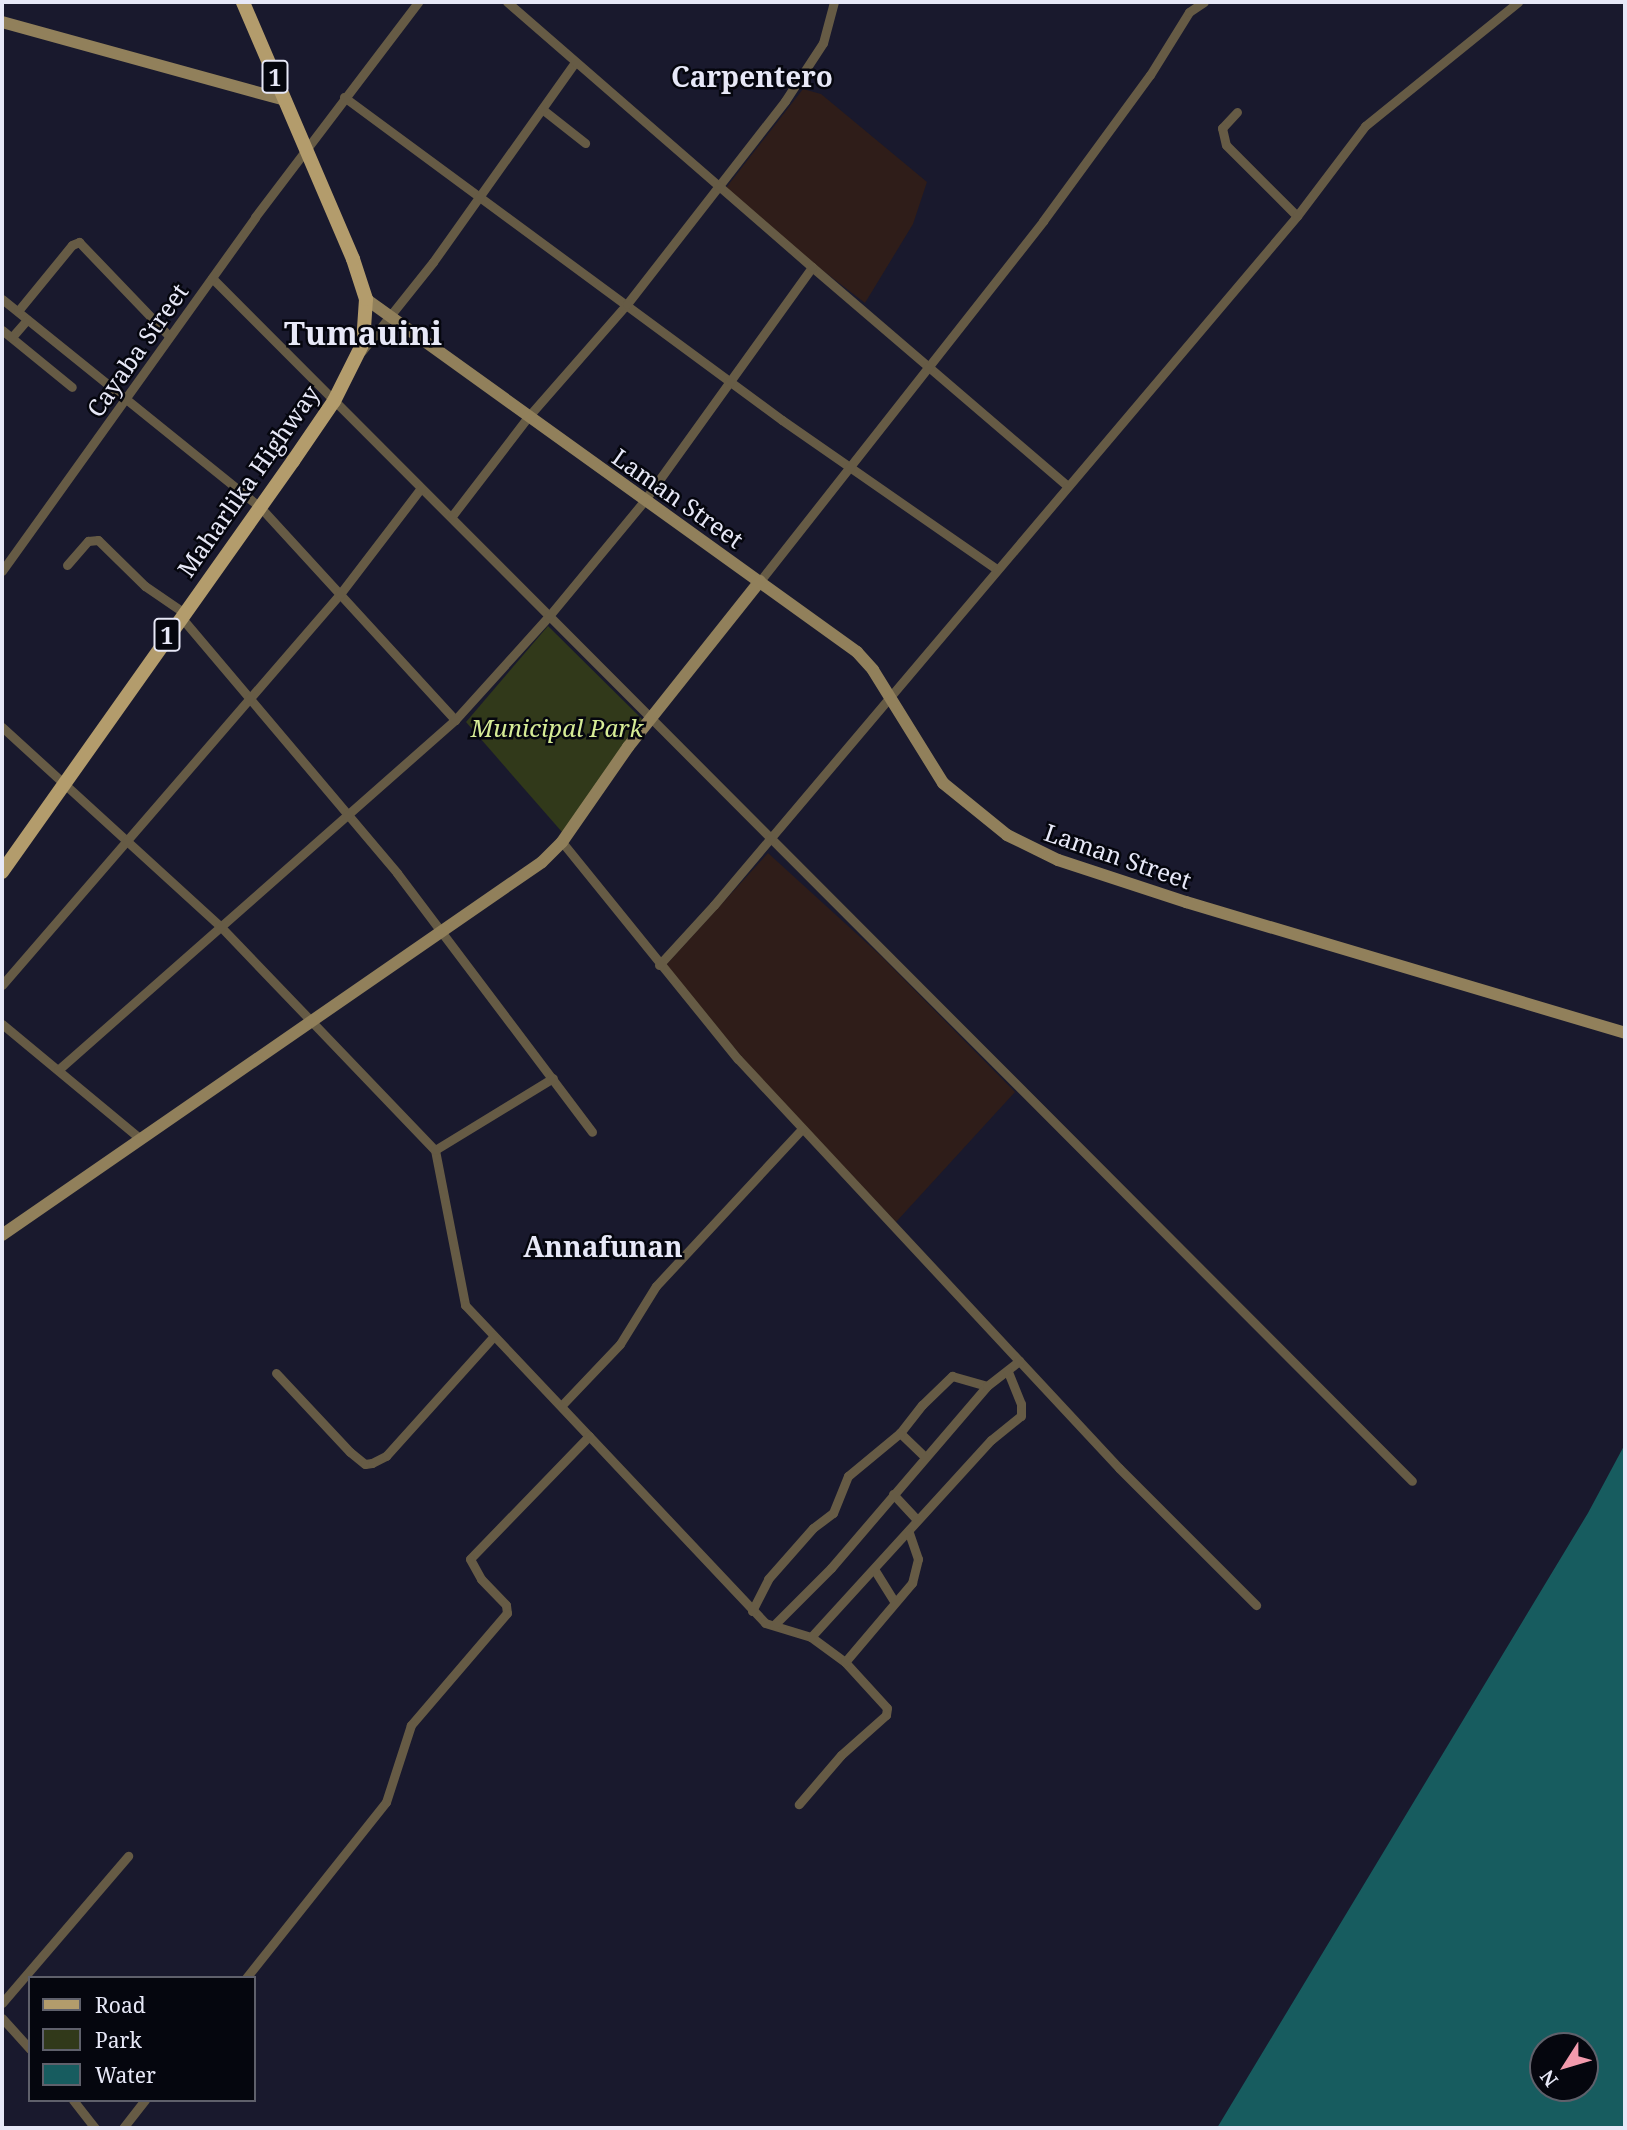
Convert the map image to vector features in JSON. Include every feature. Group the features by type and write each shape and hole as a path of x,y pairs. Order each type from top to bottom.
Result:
{"main road":[{"name":"Maharlika Highway","path":"2,872 66,784 181,614 334,401 359,355 366,331 366,299 243,2"},
{"path":"2,22 285,100"},
{"name":"Laman Street","path":"366,299 857,652 887,695 926,763 952,792 984,820 1046,855 1186,902 1625,1033"},
{"path":"2,1235 138,1137 527,874 562,842 653,717 760,581"}],"street":[{"name":"Cayaba Street","path":"2,571 169,336 307,153 344,97 418,2"},
{"path":"506,2 718,189 931,366 1066,485"},
{"path":"452,516 528,417 627,304 718,189 823,43 834,2"},
{"path":"760,581 931,366 1150,75 1189,12 1204,2"},
{"path":"659,965 771,838 887,695 1297,216 1371,119 1518,2"},
{"path":"359,355 390,318 481,195 575,62"},
{"path":"344,97 481,195 848,468 995,568"},
{"path":"542,109 585,143"},
{"path":"1237,112 1222,128 1226,145 1297,216"},
{"path":"18,311 72,245 79,243 169,336"},
{"path":"58,1070 454,720 550,616 644,501 812,267"},
{"path":"212,278 653,717 1412,1481"},
{"path":"2,299 260,507 454,720"},
{"path":"12,337 27,320"},
{"path":"2,330 72,387"},
{"path":"2,985 125,837 250,700 340,594 421,488"},
{"path":"67,565 88,541 98,540 145,586 181,614 397,873 592,1132"},
{"path":"2,727 220,927 435,1150 465,1305 562,1405 752,1611 774,1625 811,1637 845,1662 883,1701 886,1715 841,1755 799,1804"},
{"path":"562,842 659,965 802,1129 1019,1361 1256,1605"},
{"path":"2,1024 138,1137"},
{"path":"435,1150 553,1077"},
{"path":"562,1405 620,1344 656,1286 802,1129"},
{"path":"276,1373 350,1452 365,1464 372,1463 386,1456 494,1336"},
{"path":"774,1625 986,1386 1019,1361"},
{"path":"811,1637 909,1533 917,1520 990,1440 1021,1416 1021,1404 1007,1372"},
{"path":"752,1611 768,1579 813,1528 833,1513 848,1476 900,1433 952,1376 986,1386"},
{"path":"900,1433 925,1457"},
{"path":"248,1976 386,1802 411,1725 507,1613 506,1605 481,1579 470,1559 589,1436"},
{"path":"893,1494 917,1520"},
{"path":"845,1662 917,1571 918,1559 909,1533"},
{"path":"874,1569 895,1602"},
{"path":"2,2003 128,1856"},
{"path":"2,2018 28,2047"},
{"path":"75,2102 95,2128"},
{"path":"123,2128 143,2102"}],"shaded area":[{"path":"803,89 821,94 927,182 913,224 865,303 722,193"},
{"path":"768,853 881,956 1015,1092 896,1222 759,1077 665,966"}],"green space":[{"name":"Municipal Park","path":"548,626 644,721 562,832 466,722"}],"water":[{"path":"1625,1444 1625,2128 1217,2128 1588,1513"}],"district":[{"name":"Carpentero","path":"752,76"},
{"name":"Tumauini","path":"363,333"},
{"name":"Annafunan","path":"603,1246"}]}
